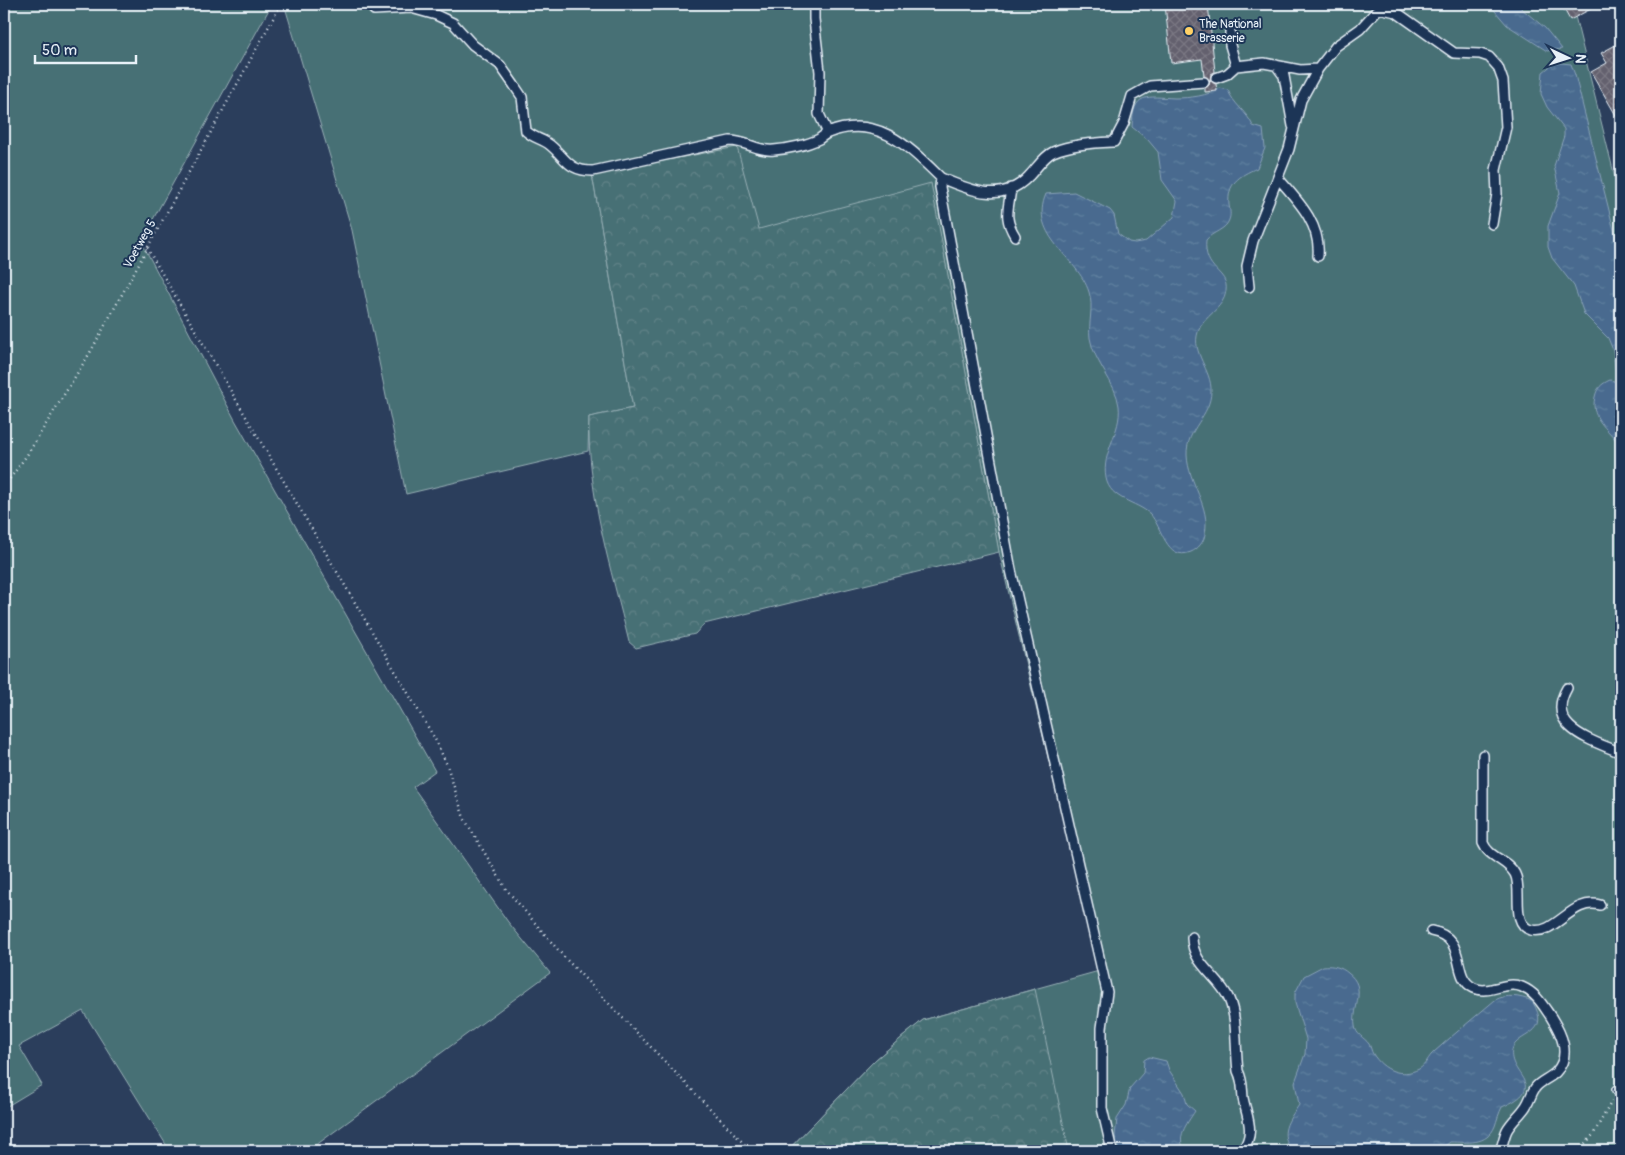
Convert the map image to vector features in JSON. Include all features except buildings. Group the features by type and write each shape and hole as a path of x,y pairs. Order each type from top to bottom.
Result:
{"lane":[{"path":"814,4 820,72 819,114 828,133"},
{"path":"374,10 411,8 436,15 453,23 473,45 500,65 514,84 522,97 526,131 550,145 570,166 580,170 594,170 730,141 744,142 762,149 774,150 818,140 828,133 871,128 885,132 916,153 941,178 967,189 1000,194 1024,182 1052,152 1091,143 1114,142 1124,123 1132,96 1150,86 1204,82"},
{"path":"1249,287 1247,266 1253,241 1289,149 1302,100 1318,69 1336,46 1360,29 1379,8 1396,12 1454,53 1480,54 1489,57 1498,67 1503,81 1506,127 1496,170 1497,194 1492,224"},
{"path":"1230,28 1230,45 1236,66"},
{"path":"1216,78 1236,66 1256,63 1300,70 1318,69"},
{"path":"1276,65 1286,83 1294,126"},
{"path":"941,178 942,197 1011,570 1107,992 1102,1028 1102,1108 1112,1151"},
{"path":"1278,178 1304,208 1316,232 1318,256"},
{"path":"1011,188 1006,216 1008,225 1015,236"},
{"path":"1567,688 1560,708 1564,720 1575,731 1621,753"},
{"path":"1482,755 1483,843 1491,855 1514,872 1519,889 1519,915 1524,925 1532,930 1542,931 1581,906 1591,903 1600,904"},
{"path":"1431,932 1444,934 1450,940 1464,977 1472,987 1483,990 1504,985 1517,985 1537,996 1554,1022 1565,1046 1564,1056 1557,1072 1534,1090 1526,1106 1506,1131 1500,1151"},
{"path":"1192,937 1196,954 1227,995 1232,1007 1238,1071 1242,1078 1251,1131 1242,1151"}],"path":[{"name":"Voetweg 5","path":"4,487 27,455 86,359 282,4"},
{"path":"148,248 435,739 464,818 506,889 565,958 751,1151"},
{"path":"1578,1151 1586,1145 1603,1121 1619,1090 1621,1071"}],"green space":[{"path":"4,4 272,4 141,241 235,420 435,771 413,787 508,922 550,973 308,1151 170,1151 83,1011 19,1046 42,1085 4,1108"},
{"path":"287,4 444,4 445,7 452,4 1572,4 1621,202 1621,1151 787,1151 875,1060 923,1020 1099,971 999,552 931,184 758,230 592,174 633,408 589,417 588,451 406,494 352,230 285,7"},
{"path":"737,147 759,229 931,183 999,552 704,624 695,634 636,648 629,642 615,587 596,503 589,446 589,417 633,408 592,174"},
{"path":"1035,989 1069,1151 787,1151 875,1060 923,1020"}],"water":[{"path":"1489,4 1516,4 1545,28 1562,49 1547,51 1507,25"},
{"path":"1553,64 1571,64 1575,75 1621,258 1621,379 1616,374 1613,350 1608,338 1584,314 1574,286 1552,258 1548,247 1548,226 1560,193 1554,166 1564,136 1564,129 1547,107 1541,94 1543,72"},
{"path":"1220,88 1228,90 1233,100 1253,126 1263,129 1265,148 1257,168 1240,177 1232,186 1229,197 1230,218 1227,223 1222,229 1206,240 1208,259 1224,279 1226,291 1218,308 1204,321 1198,332 1197,347 1208,376 1211,391 1207,408 1190,438 1187,455 1191,475 1205,514 1206,524 1204,537 1200,545 1191,552 1183,554 1170,548 1150,514 1118,496 1108,485 1105,469 1106,459 1118,425 1119,406 1117,397 1092,347 1090,338 1091,303 1089,292 1083,279 1049,234 1044,222 1042,209 1046,194 1074,192 1110,210 1114,215 1118,234 1129,242 1146,241 1174,217 1177,201 1162,180 1158,152 1148,140 1132,127 1135,107 1143,99 1149,97 1193,97 1210,93"},
{"path":"1610,380 1621,383 1621,448 1602,425 1595,413 1595,397 1598,389"},
{"path":"1323,966 1340,968 1354,979 1358,991 1355,1019 1357,1032 1369,1044 1377,1060 1393,1071 1406,1073 1419,1069 1434,1052 1495,1000 1513,996 1532,1001 1538,1012 1539,1021 1532,1032 1515,1044 1512,1050 1512,1059 1524,1080 1524,1093 1516,1100 1502,1107 1491,1132 1487,1137 1476,1142 1450,1142 1439,1151 1292,1151 1288,1145 1285,1133 1288,1122 1299,1105 1295,1082 1305,1054 1306,1039 1295,1003 1295,993 1304,976"},
{"path":"1149,1057 1166,1061 1169,1070 1184,1093 1187,1104 1195,1111 1183,1131 1182,1146 1185,1151 1119,1151 1115,1136 1117,1119 1126,1105 1130,1088 1143,1073 1144,1060"}],"place":[{"name":"The National Brasserie","path":"1189,31"}]}
